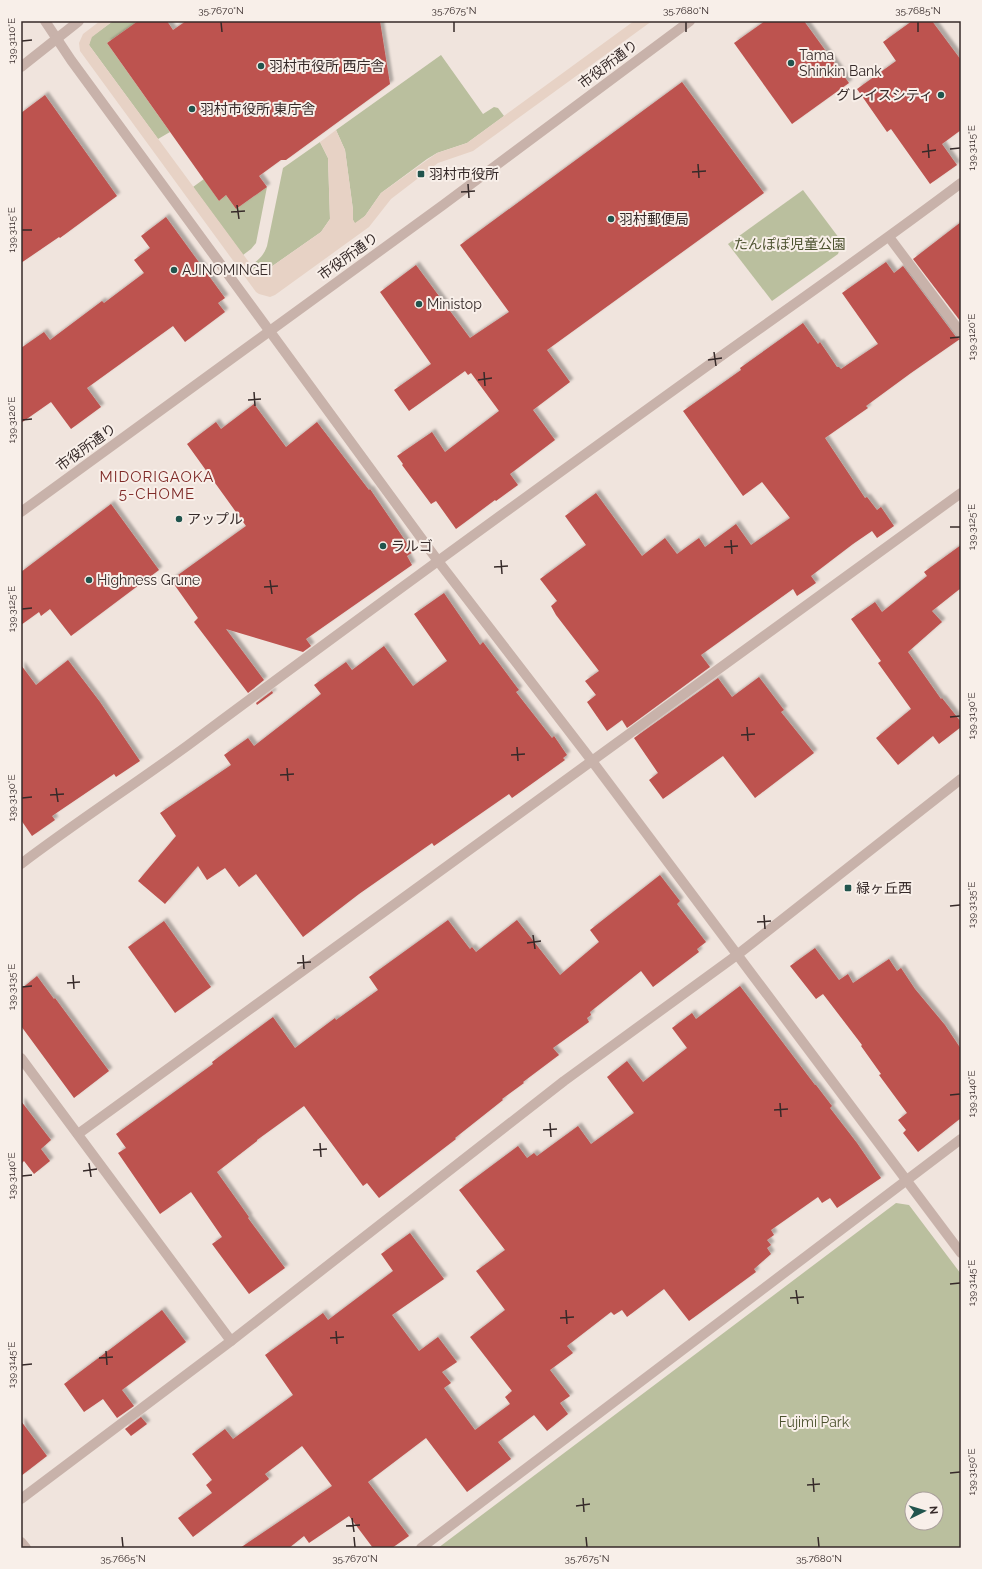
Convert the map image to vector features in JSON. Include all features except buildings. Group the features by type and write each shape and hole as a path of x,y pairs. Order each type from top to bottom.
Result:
{"street":[{"path":"46,21 57,39 269,331 438,560 592,761 961,1254"},
{"path":"21,67 80,21"},
{"name":"市役所通り","path":"21,512 444,204 690,21"},
{"path":"21,864 184,748 438,560 889,237 961,183"},
{"path":"889,237 961,333"},
{"path":"78,1134 961,493"},
{"path":"21,1499 231,1341 564,1081 737,955 961,779"},
{"path":"21,1058 231,1341"},
{"path":"421,1548 961,1139"},
{"path":"21,1542 26,1548"}],"green space":[{"path":"113,21 138,21 107,43 170,132 158,139 89,45 91,37"},
{"path":"441,55 483,114 494,107 498,108 504,116 467,143 437,153 427,159 381,193 365,216 355,224 353,220 345,150 336,130"},
{"path":"320,142 328,158 330,219 321,232 261,274 256,273 251,265 261,257 267,246 283,168"},
{"path":"204,179 219,201 226,195 236,209 267,187 256,243 243,255 193,187"},
{"name":"たんぽぽ児童公園","path":"803,190 842,242 838,254 772,301 728,244"},
{"name":"Fujimi Park","path":"896,1203 909,1205 961,1274 961,1548 438,1548"}],"shaded area":[{"path":"100,21 113,21 92,37 89,45 256,273 261,274 321,232 330,219 328,158 320,142 336,130 345,150 353,220 355,223 365,216 381,193 437,153 467,143 634,21 652,21 473,151 438,163 391,199 369,227 275,295 270,297 256,292 80,51 79,43 83,34"}],"place":[{"name":"Tama Shinkin Bank","path":"791,63"},
{"name":"羽村市役所 西庁舎","path":"261,66"},
{"name":"グレイスシティ","path":"941,95"},
{"name":"羽村市役所 東庁舎","path":"192,109"},
{"name":"羽村市役所","path":"421,174"},
{"name":"羽村郵便局","path":"611,219"},
{"name":"AJINOMINGEI","path":"174,270"},
{"name":"Ministop","path":"419,304"},
{"name":"アップル","path":"179,519"},
{"name":"ラルゴ","path":"383,546"},
{"name":"Highness Grune","path":"89,580"},
{"name":"緑ヶ丘西","path":"848,888"}],"district":[{"name":"MIDORIGAOKA 5-CHOME","path":"157,486"}]}
